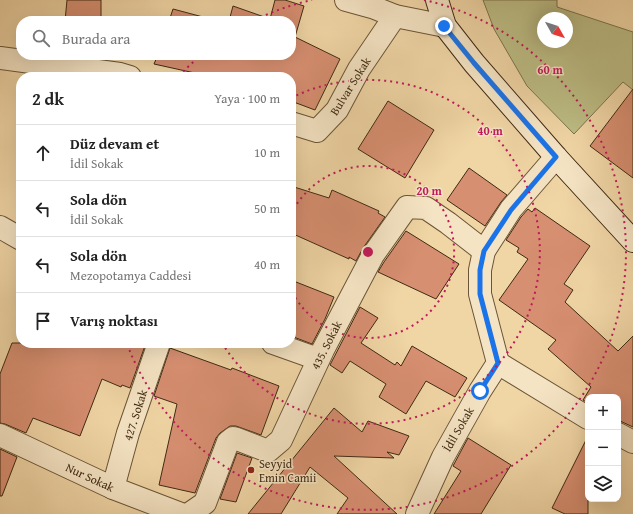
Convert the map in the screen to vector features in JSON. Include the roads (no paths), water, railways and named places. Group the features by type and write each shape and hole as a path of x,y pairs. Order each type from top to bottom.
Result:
{"street":[{"path":"346,0 375,8 395,16 444,26"},
{"path":"437,0 444,26 474,63 556,157 633,241"},
{"name":"Bulvar Sokak","path":"296,125 317,131 337,110 359,69 395,16"},
{"path":"0,58 105,72"},
{"path":"556,157 511,210 484,251 480,270 480,294 498,363 585,416"},
{"name":"435. Sokak","path":"189,514 206,503 228,442 233,438 237,438 268,451 281,440 318,359 373,255 407,207 426,208 484,251"},
{"path":"0,227 16,236"},
{"name":"427. Sokak","path":"113,488 128,434 157,348"},
{"path":"287,348 318,359"},
{"name":"İdil Sokak","path":"417,514 443,457 480,391 498,363"},
{"name":"Nur Sokak","path":"0,435 113,488 181,514"},
{"path":"621,436 633,442"}],"place":[{"name":"Seyyid Emin Camii","path":"251,470"}]}
